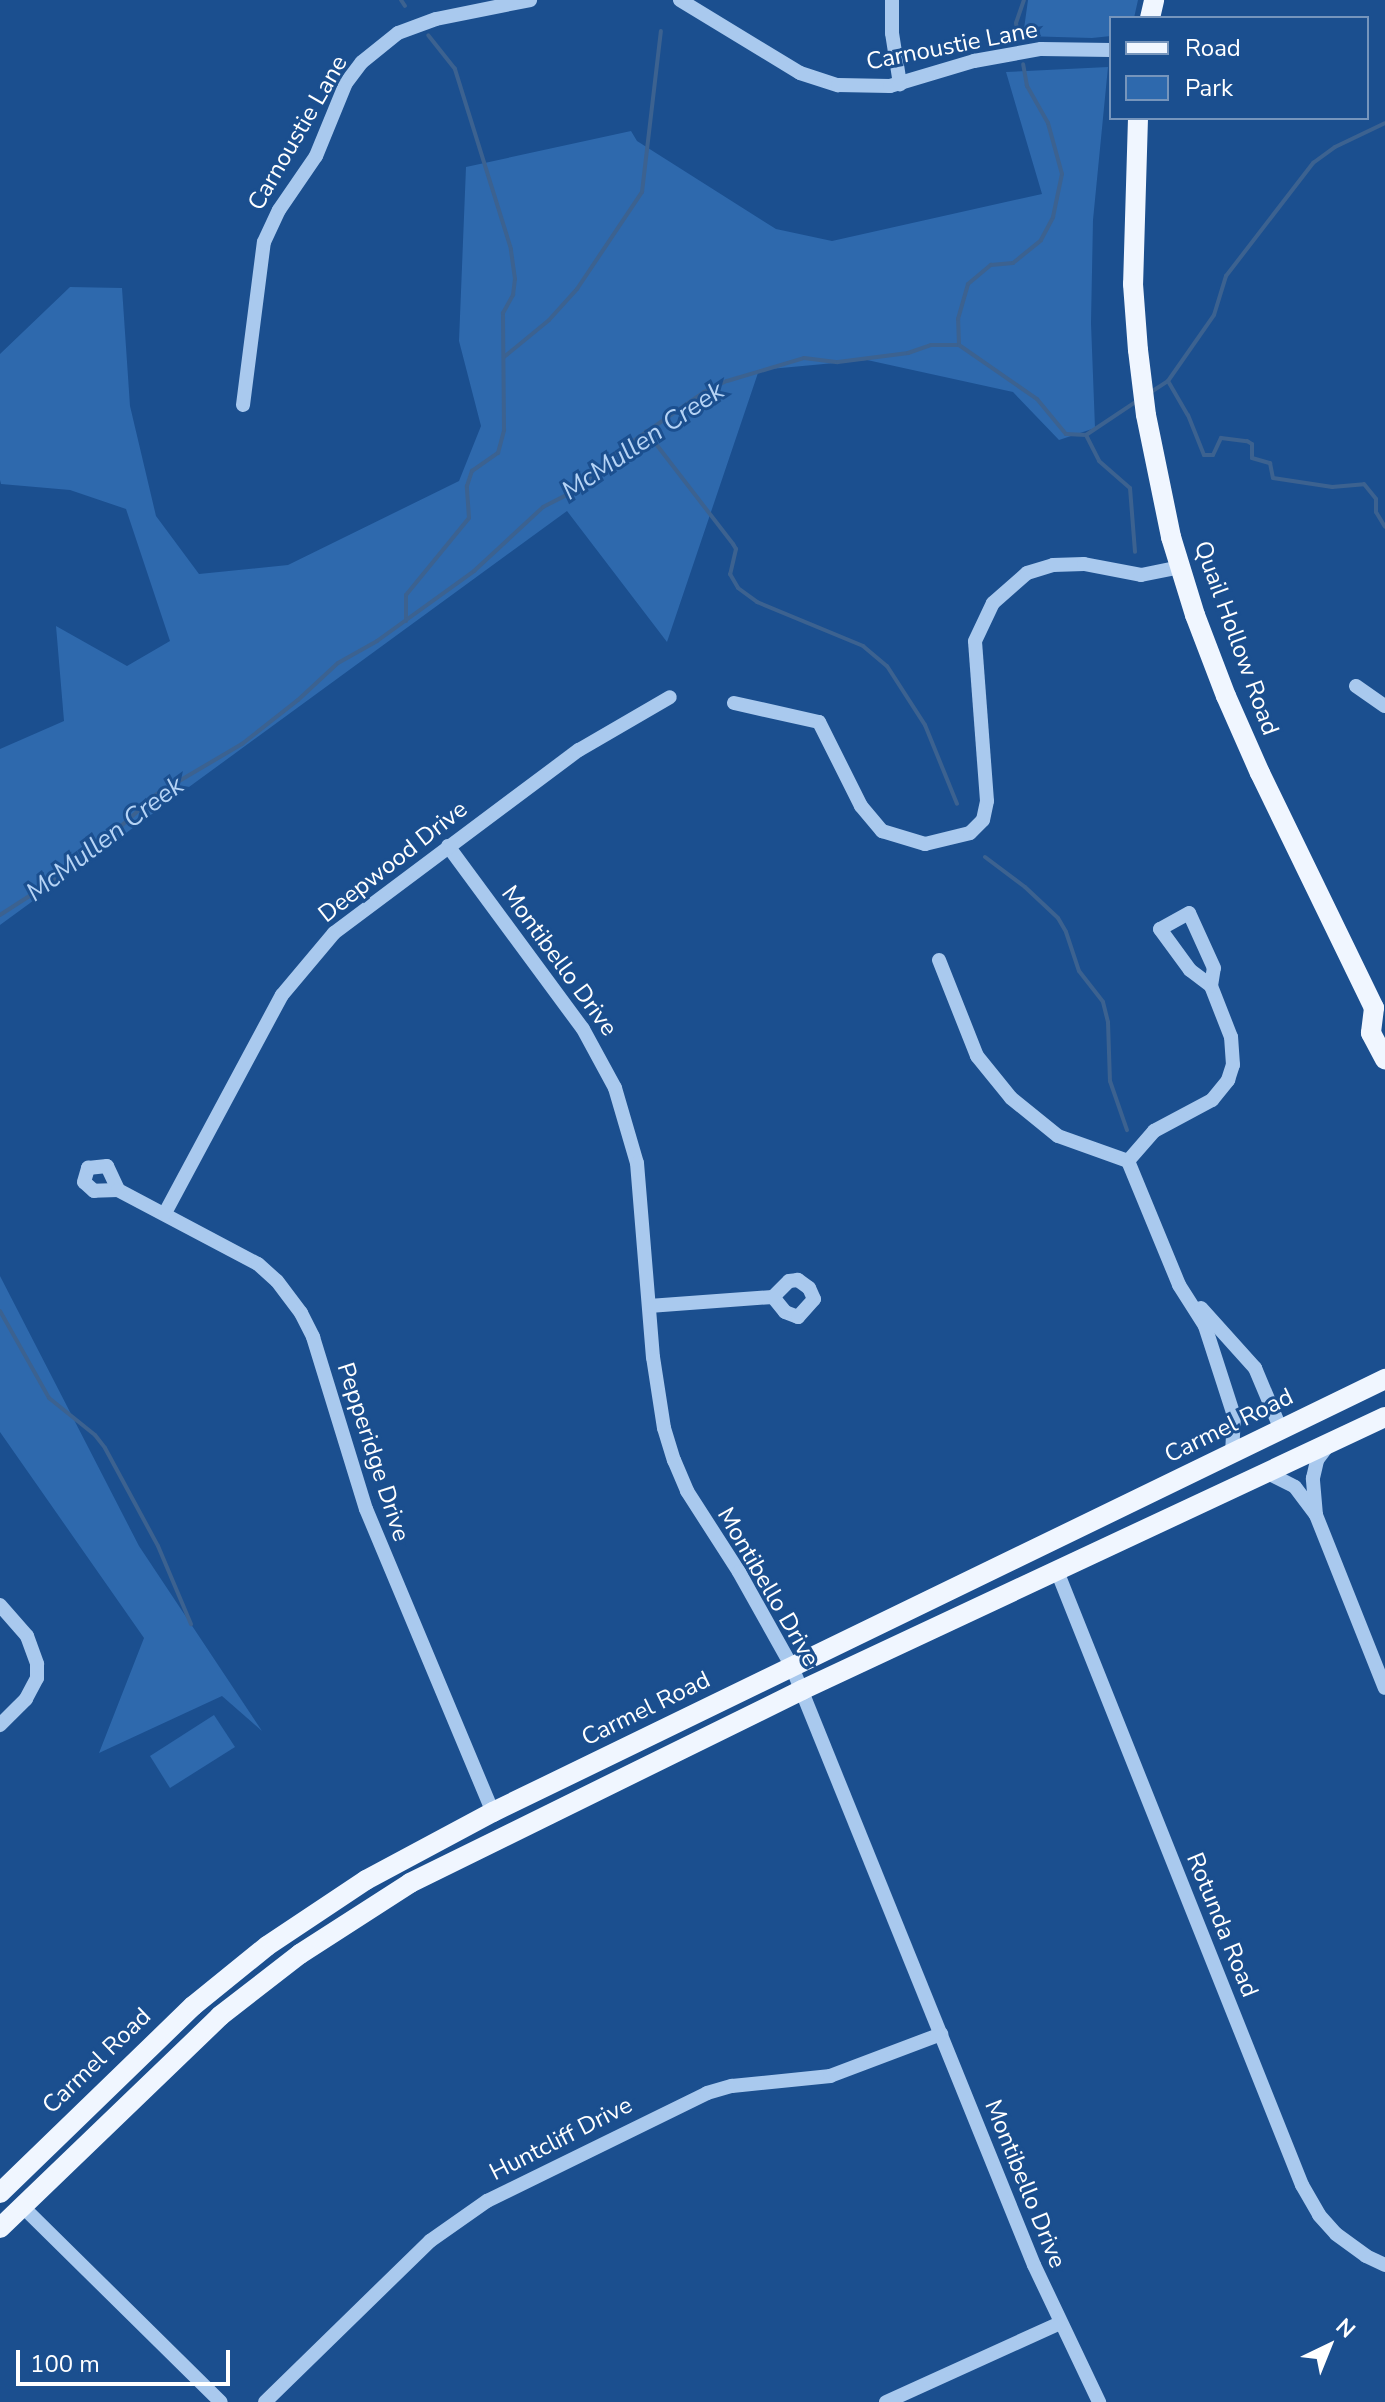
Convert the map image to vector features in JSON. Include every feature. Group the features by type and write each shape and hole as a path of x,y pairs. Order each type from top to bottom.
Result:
{"main road":[{"name":"Quail Hollow Road","path":"1138,120 1133,270 1138,350 1146,415 1181,567 1216,669 1260,773 1381,1008 1371,1033 1385,1059"},
{"name":"Carmel Road","path":"0,2193 169,2027 267,1946 366,1880 493,1812 1385,1379"},
{"path":"0,2228 220,2016 352,1918 442,1866 802,1690 1385,1417"},
{"path":"1268,1473 1281,1443 1281,1430"}],"street":[{"name":"Carnoustie Lane","path":"243,405 264,242 279,210 316,156 346,83 362,62 398,33 436,19 530,0"},
{"name":"Carnoustie Lane","path":"680,0 800,73 838,85 900,84 1000,55 1041,49 1109,50"},
{"path":"892,0 892,33 900,84"},
{"path":"734,703 819,722 861,806 882,831 925,844 970,833 983,820 987,801 975,641 993,603 1027,573 1053,565 1084,564 1141,575 1181,567"},
{"path":"1356,686 1385,706"},
{"name":"Deepwood Drive","path":"165,1213 282,995 305,963 354,916 579,750 670,697"},
{"name":"Montibello Drive","path":"448,846 583,1029 615,1088 637,1163 661,1412 674,1460 687,1491 746,1584 792,1667 1060,2323 1099,2402"},
{"path":"1128,1161 1154,1131 1212,1100 1228,1080 1233,1065 1231,1037 1211,986 1214,968 1189,913 1160,929 1190,970 1211,986"},
{"path":"939,960 977,1056 1011,1098 1058,1136 1128,1161 1179,1285 1205,1326 1236,1433 1232,1454"},
{"name":"Pepperidge Drive","path":"118,1190 258,1264 277,1281 301,1313 313,1337 366,1509 493,1812"},
{"path":"1179,1285 1255,1368 1281,1430"},
{"path":"649,1306 773,1297"},
{"path":"1316,1515 1313,1478 1317,1460 1330,1444"},
{"path":"1268,1473 1295,1487 1316,1515 1385,1688"},
{"name":"Rotunda Road","path":"1057,1571 1302,2185 1319,2215 1336,2234 1366,2256 1385,2265"},
{"path":"0,1605 27,1636 37,1664 37,1678 26,1699 0,1725"},
{"name":"Huntcliff Drive","path":"265,2402 430,2241 487,2201 707,2093 732,2086 830,2076 941,2034"},
{"path":"22,2206 221,2402"},
{"path":"886,2402 1060,2323"}],"green space":[{"path":"1028,0 1138,0 1134,16 1109,16 1109,36 1023,36"},
{"path":"1108,67 1093,220 1091,323 1095,428 1059,440 1013,392 867,360 759,370 667,642 567,511 0,925 0,749 64,721 56,626 127,666 170,641 126,509 70,490 1,484 0,354 70,287 122,288 130,406 156,516 199,574 288,565 459,481 481,426 459,341 466,167 631,131 637,141 776,229 832,241 1042,194 1006,72"},
{"path":"0,1276 139,1546 262,1731 222,1696 99,1753 144,1638 0,1432"},
{"path":"214,1715 235,1747 170,1788 150,1756"}],"waterway":[{"path":"401,0 405,6"},
{"path":"1019,40 1016,23 1024,0"},
{"path":"504,357 549,320 577,289 642,192 661,31"},
{"path":"406,621 406,595 469,518 467,486 472,471 498,453 504,430 503,313 513,295 515,279 511,249 455,69 428,35"},
{"path":"959,345 958,319 968,284 991,265 1013,263 1041,240 1053,217 1062,174 1048,123 1027,86 1023,64"},
{"name":"McMullen Creek","path":"1151,392 1168,381 1214,315 1226,276 1313,163 1335,147 1385,123"},
{"name":"McMullen Creek","path":"0,915 76,866 157,794 242,744 298,700 338,663 377,641 474,571 543,507 575,491 616,453 704,392 727,381 804,358 838,362 908,353 931,345 959,345 1037,399 1066,434 1086,435 1137,401"},
{"path":"1168,381 1188,415 1204,455 1213,455 1221,438 1247,441 1252,444 1252,458 1270,463 1273,478 1332,487 1364,484 1376,499 1376,512 1385,527"},
{"path":"646,431 736,549 730,574 738,588 757,602 863,646 887,666 925,725 957,804"},
{"path":"1086,435 1099,461 1130,488 1135,552"},
{"path":"985,857 1025,887 1058,918 1079,971 1103,1002 1108,1022 1110,1081 1127,1130"},
{"path":"0,1311 49,1398 95,1435 105,1448 158,1546 191,1624"}]}
